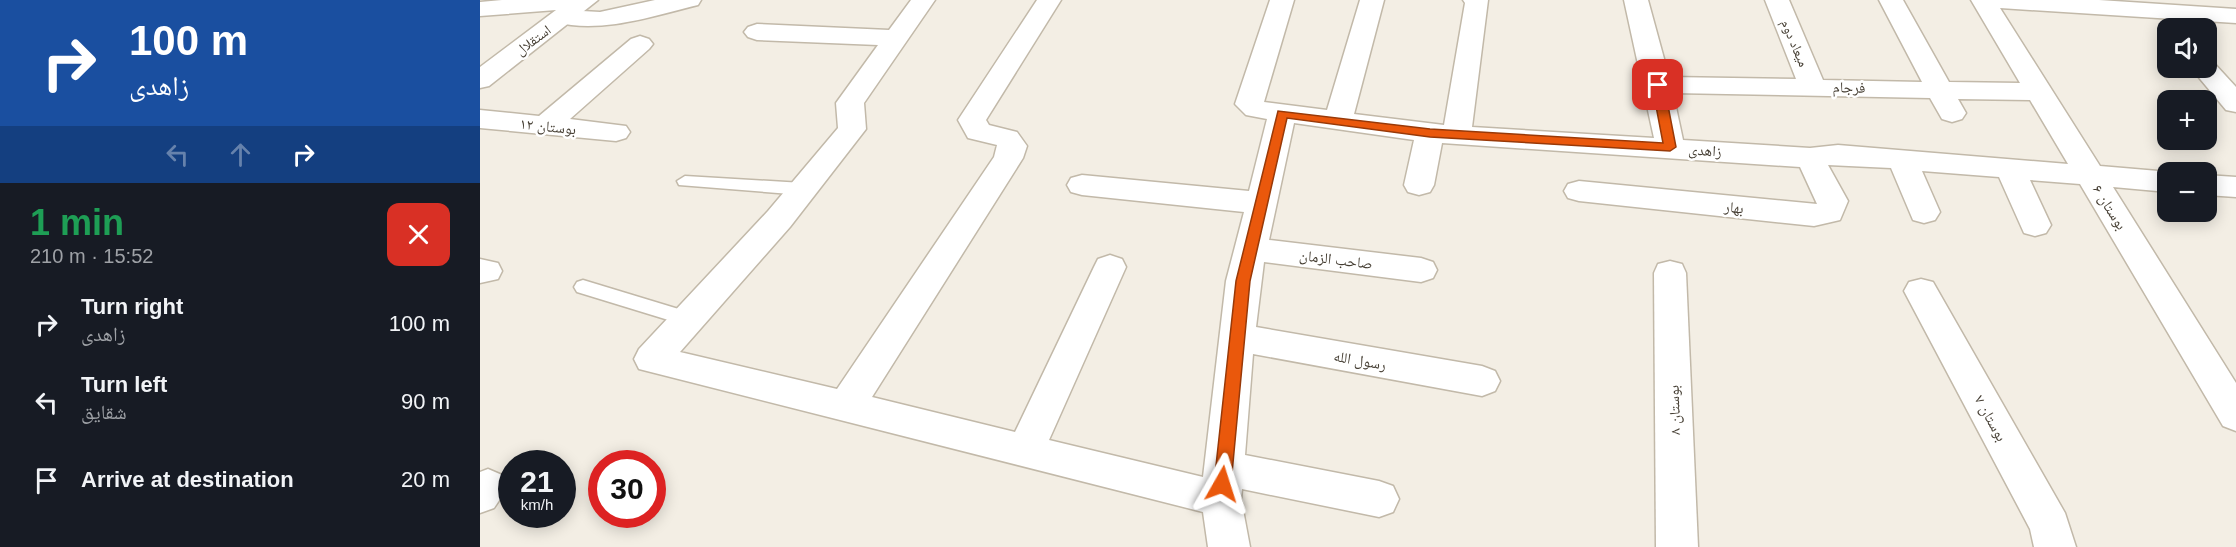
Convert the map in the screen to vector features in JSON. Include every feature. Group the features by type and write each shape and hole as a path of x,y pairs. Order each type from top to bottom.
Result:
{"street":[{"path":"564,17 600,19 689,0"},
{"path":"923,0 850,104 852,129 803,189 652,359 1025,451 1222,484 1379,499"},
{"path":"846,408 1008,158 1012,147 1007,138 978,132 972,120 1049,0"},
{"name":"زاهدی","path":"1282,0 1249,104 1256,109 1444,134 1670,147 1810,158 1838,154 2157,181"},
{"path":"1338,121 1372,0"},
{"path":"1419,185 1444,134 1477,2 1475,0"},
{"path":"1636,0 1658,85 1670,147"},
{"name":"میعاد دوم","path":"1776,0 1813,87"},
{"path":"1891,0 1952,113"},
{"path":"1983,0 2157,13 2236,16"},
{"name":"بوستان ۶","path":"1983,0 2091,177 2222,369 2236,415"},
{"path":"480,9 585,1"},
{"name":"استقلال","path":"480,80 585,1"},
{"path":"757,32 896,38"},
{"path":"546,125 639,44"},
{"path":"2213,78 2236,104"},
{"name":"فرجام","path":"1658,85 2040,92"},
{"path":"1229,547 1222,484 1243,281 1282,114"},
{"name":"بوستان ۱۲","path":"480,119 616,132"},
{"name":"بهار","path":"1579,191 1814,215 1829,212 1833,201 1810,158"},
{"path":"1903,160 1924,212"},
{"path":"2011,170 2034,225"},
{"path":"1082,185 1261,203"},
{"path":"2217,186 2236,187"},
{"name":"صاحب الزمان","path":"1251,249 1421,270"},
{"path":"1025,451 1110,267"},
{"name":"بوستان ۸","path":"1670,273 1677,547"},
{"name":"بوستان ۷","path":"1921,291 2050,526 2055,547"},
{"name":"رسول الله","path":"1238,338 1482,381"}],"lane":[{"path":"685,181 803,189"},
{"path":"583,287 688,319"}],"route":[{"path":"1222,484 1243,281 1282,114 1430,133 1670,147 1658,85"}]}
